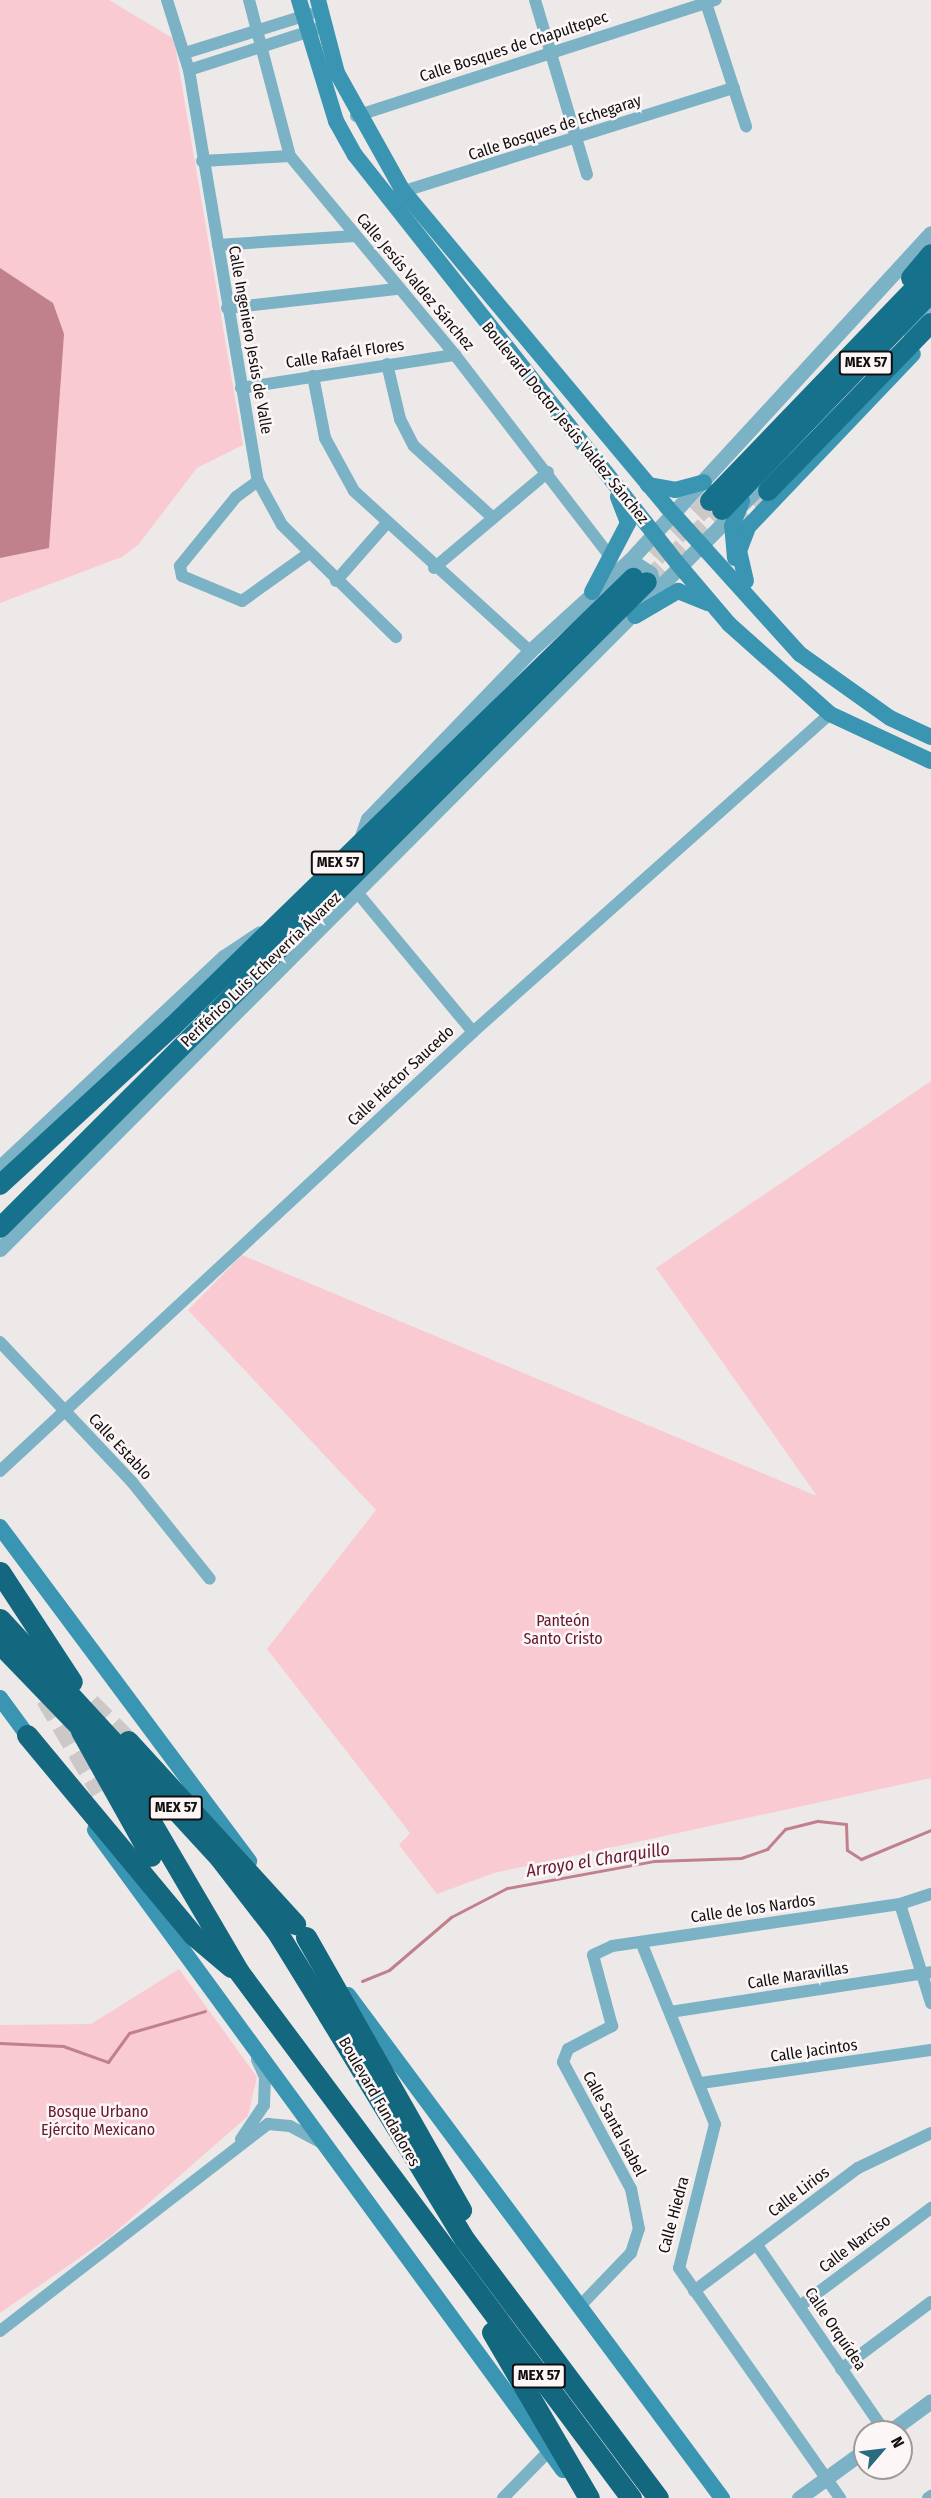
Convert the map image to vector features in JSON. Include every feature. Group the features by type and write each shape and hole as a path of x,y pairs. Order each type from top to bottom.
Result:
{"highway":[{"path":"815,392 831,364 931,254"},
{"name":"MEX 57","path":"713,499 931,271"},
{"name":"MEX 57","path":"713,499 931,293"},
{"path":"891,351 931,302"},
{"path":"768,491 931,323"},
{"name":"Periférico Luis Echeverría Álvarez","path":"0,1228 80,1147 353,888 630,611 644,579"},
{"name":"Periférico Luis Echeverría Álvarez","path":"0,1185 171,1027 360,842 644,579"},
{"path":"0,1212 47,1167 80,1147"},
{"name":"Boulevard Fundadores","path":"0,1572 70,1679 123,1775 239,1972 631,2498"},
{"path":"0,1584 64,1695 106,1781 214,1948"},
{"name":"Boulevard Fundadores","path":"0,1619 219,1857 277,1932 341,2008 419,2172 553,2359 658,2498"},
{"path":"0,1644 341,2008"},
{"path":"27,1735 193,1935 239,1972"},
{"path":"128,1741 300,1930 324,1969 341,2008"},
{"path":"101,1791 153,1873 214,1948 239,1972"},
{"path":"448,2253 589,2498"},
{"path":"626,2455 676,2498"}],"main road":[{"name":"Boulevard Doctor Jesús Valdez Sánchez","path":"320,13 356,116 403,191 648,485 771,624 833,681 931,736"},
{"name":"Boulevard Doctor Jesús Valdez Sánchez","path":"302,16 336,121 386,198 678,564 715,607 831,714 931,760"},
{"path":"746,581 738,551 748,527 931,334"},
{"path":"592,592 612,559 628,523 597,460"},
{"path":"648,485 713,499"},
{"path":"742,501 732,526 732,552 771,624"},
{"path":"630,611 678,591 715,607"},
{"path":"0,1527 300,1930"},
{"path":"0,1698 226,2015 584,2498"},
{"path":"341,2008 579,2307 722,2498"}],"street":[{"name":"Calle Ingeniero Jesús de Valle","path":"167,0 189,70 202,161 258,481 274,515 308,554 396,637"},
{"name":"Calle Jesús Valdez Sánchez","path":"249,0 290,156 396,289 455,355 548,472 612,559"},
{"path":"535,0 587,174"},
{"path":"709,1 746,126"},
{"name":"Calle Bosques de Chapultepec","path":"356,116 709,1"},
{"path":"185,53 302,16 320,13"},
{"path":"189,70 260,47 302,16"},
{"name":"Calle Bosques de Echegaray","path":"386,198 734,88"},
{"path":"202,161 290,156"},
{"path":"360,842 368,819 530,651 592,592 644,579 678,564 700,544 713,499 931,233"},
{"path":"218,245 355,236"},
{"path":"227,308 396,289"},
{"path":"644,579 654,534 673,513 713,499 742,501 931,309"},
{"name":"Calle Rafaél Flores","path":"241,388 455,355"},
{"path":"387,364 400,419 414,446 493,518"},
{"path":"313,376 333,457 354,491 434,568 530,651"},
{"path":"434,568 548,472"},
{"path":"258,481 236,497 180,566 182,576 242,601 308,554"},
{"path":"336,581 386,524"},
{"name":"Calle Héctor Saucedo","path":"0,1471 473,1032 831,714"},
{"path":"0,1249 353,888 473,1032"},
{"path":"0,1167 224,957 287,915"},
{"name":"Calle Establo","path":"0,1342 132,1482 210,1579"},
{"name":"Calle de los Nardos","path":"593,1967 597,1951 641,1942 900,1904 931,1894"},
{"path":"900,1904 926,1973 931,2003"},
{"name":"Calle Hiedra","path":"641,1942 701,2084 715,2132 677,2262 694,2291 840,2498"},
{"name":"Calle Santa Isabel","path":"579,2307 631,2253 639,2229 631,2189 563,2062 568,2049 612,2026 593,1967"},
{"name":"Calle Maravillas","path":"670,2012 926,1973"},
{"name":"Calle Jacintos","path":"701,2084 931,2050"},
{"path":"236,2146 264,2105 265,2077 253,2051"},
{"path":"0,2331 236,2146 268,2124 280,2124 321,2143"},
{"name":"Calle Lirios","path":"694,2291 872,2159 931,2133"},
{"name":"Calle Narciso","path":"800,2306 931,2208"},
{"name":"Calle Orquídea","path":"757,2245 878,2420"},
{"path":"841,2369 931,2302"},
{"path":"904,2420 931,2401"},
{"path":"503,2498 549,2451"},
{"path":"799,2498 853,2459"}],"green space":[{"path":"0,0 109,0 174,39 243,445 197,468 138,545 122,557 0,603"},
{"name":"Panteón Santo Cristo","path":"931,1081 931,1778 494,1873 437,1894 399,1845 410,1833 267,1649 376,1510 188,1310 242,1255 817,1496 656,1268"},
{"name":"Bosque Urbano Ejército Mexicano","path":"179,1969 257,2077 248,2116 111,2236 0,2313 0,2025 91,2024"}],"shaded area":[{"path":"0,268 53,303 64,334 49,548 0,558"}],"waterway":[{"name":"Arroyo el Charquillo","path":"362,1981 389,1970 451,1917 507,1888 654,1861 741,1858 767,1849 785,1829 818,1821 846,1824 847,1850 861,1859 931,1830"},
{"name":"Arroyo el Charquillo","path":"0,2043 63,2046 108,2062 129,2033 205,2011"}],"tunnel":[{"path":"730,524 768,491"},
{"path":"655,557 710,501"},
{"path":"647,582 722,510"},
{"path":"46,1698 101,1791"},
{"path":"90,1703 128,1741"}]}
